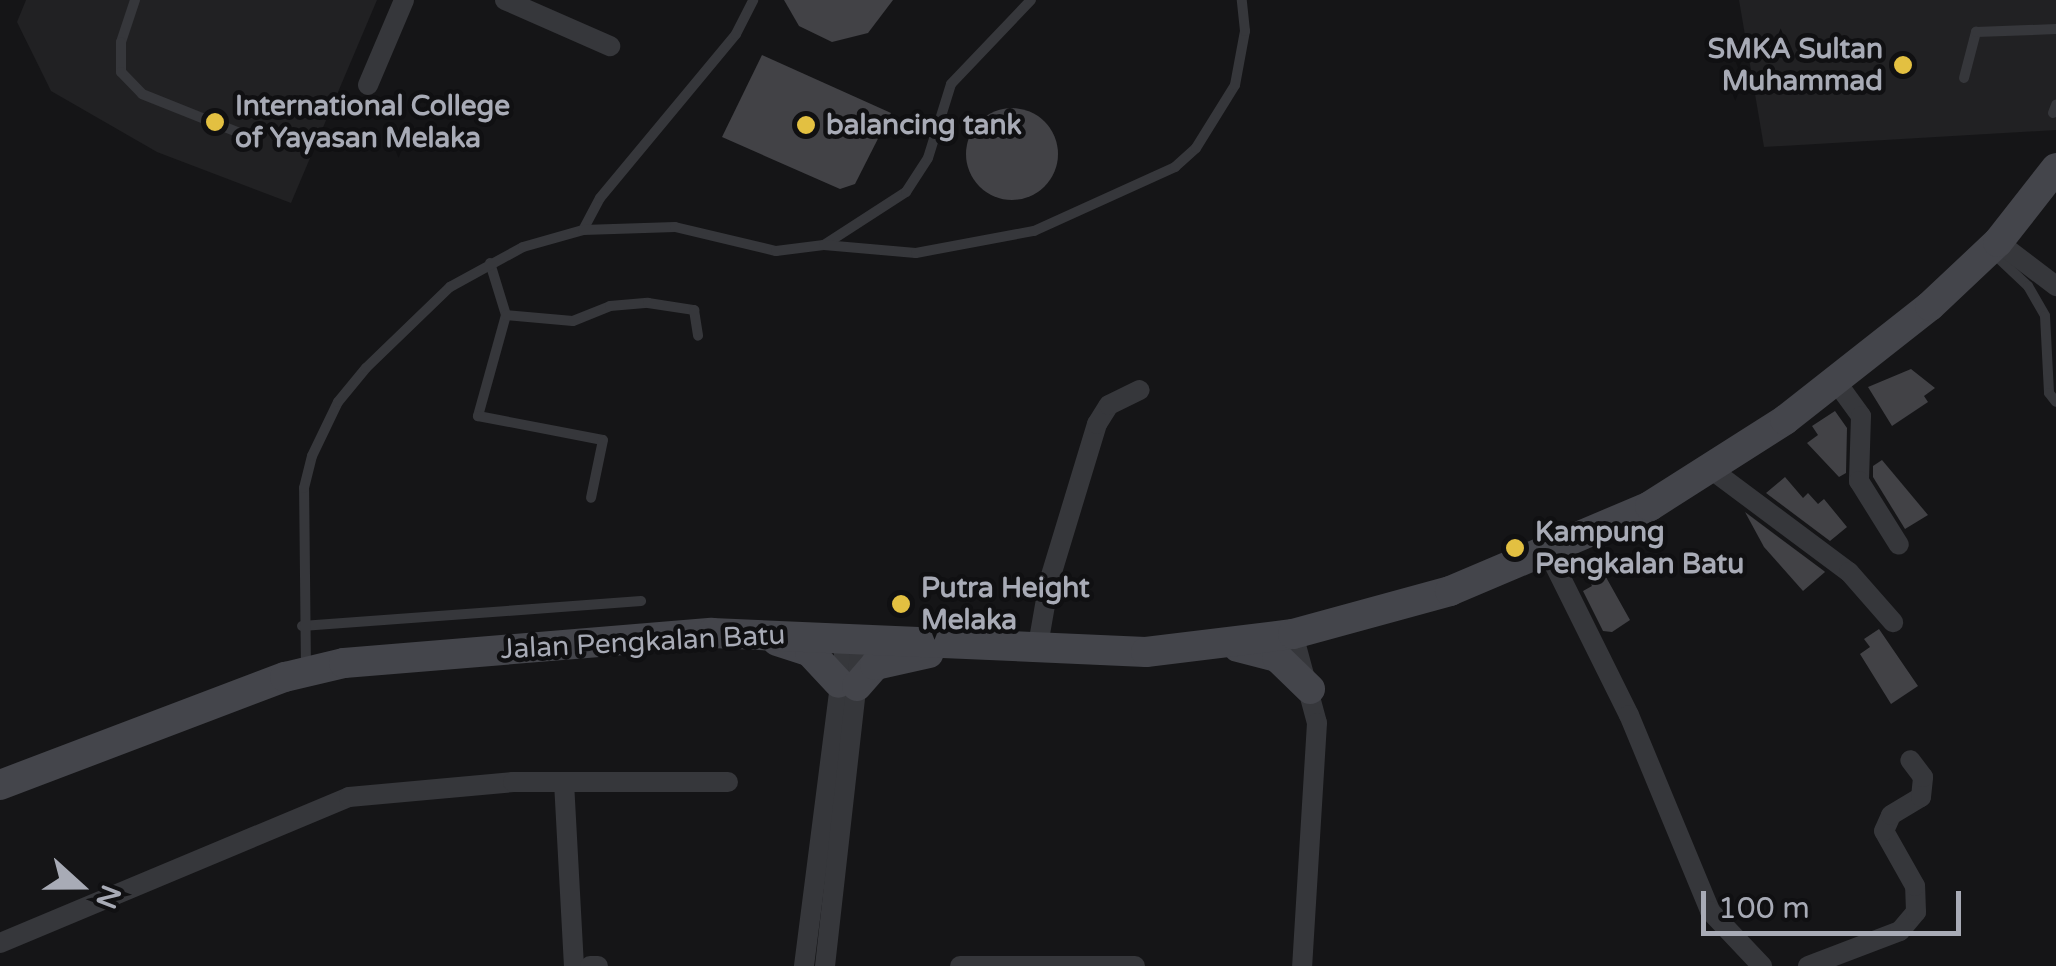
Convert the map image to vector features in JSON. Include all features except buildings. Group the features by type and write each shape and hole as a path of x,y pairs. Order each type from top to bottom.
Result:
{"main road":[{"name":"Jalan Pengkalan Batu","path":"0,785 306,672 407,655 754,633 854,636 1037,651 1146,652 1293,634 1450,591 1549,554 1712,470 1837,383 1994,246 2056,168"},
{"path":"754,633 810,652 848,684 890,658 976,646"},
{"path":"1217,645 1277,657 1310,689"}],"street":[{"path":"368,85 404,0"},
{"path":"505,0 610,46"},
{"path":"1994,246 2056,286"},
{"path":"1837,383 1861,416 1859,481 1900,545"},
{"path":"1037,651 1048,582 1097,424 1108,405 1140,390"},
{"path":"1712,470 1848,572 1892,622"},
{"path":"1549,554 1629,715 1710,911 1762,966"},
{"path":"1293,634 1317,723 1302,966"},
{"path":"804,966 837,774 854,636"},
{"path":"1808,966 1900,930 1916,912 1915,886 1884,831 1890,815 1921,797 1923,777 1910,760"},
{"path":"825,966 837,774"},
{"path":"0,943 322,803 431,788 564,782 728,782"},
{"path":"564,782 574,966"},
{"path":"960,966 1135,966"}],"lane":[{"path":"135,0 120,42 121,72 142,94 247,136"},
{"path":"583,230 600,198 736,34 753,0"},
{"path":"824,245 912,184 928,158 951,84 1031,0"},
{"path":"306,672 302,626 304,488 324,427 415,314 490,263 583,230 675,227 776,251 824,245 916,253 1000,242 1175,167 1196,148 1236,85 1245,32 1242,0"},
{"path":"1964,78 1976,32 2056,29"},
{"path":"1994,246 2028,286 2044,316 2049,393 2056,402"},
{"path":"490,263 506,315 478,416 603,440 591,498"},
{"path":"506,315 573,321 610,306 648,303 694,310 698,336"},
{"path":"302,626 641,601"}],"shaded area":[{"name":"International College of Yayasan Melaka","path":"26,0 377,0 291,203 157,152 51,91 17,22"},
{"name":"SMKA Sultan Muhammad","path":"1739,0 2056,0 2056,130 1764,147"}],"place":[{"name":"SMKA Sultan Muhammad","path":"1903,65"},
{"name":"International College of Yayasan Melaka","path":"215,122"},
{"name":"balancing tank","path":"806,125"},
{"name":"Kampung Pengkalan Batu","path":"1515,548"},
{"name":"Putra Height Melaka","path":"901,604"}]}
